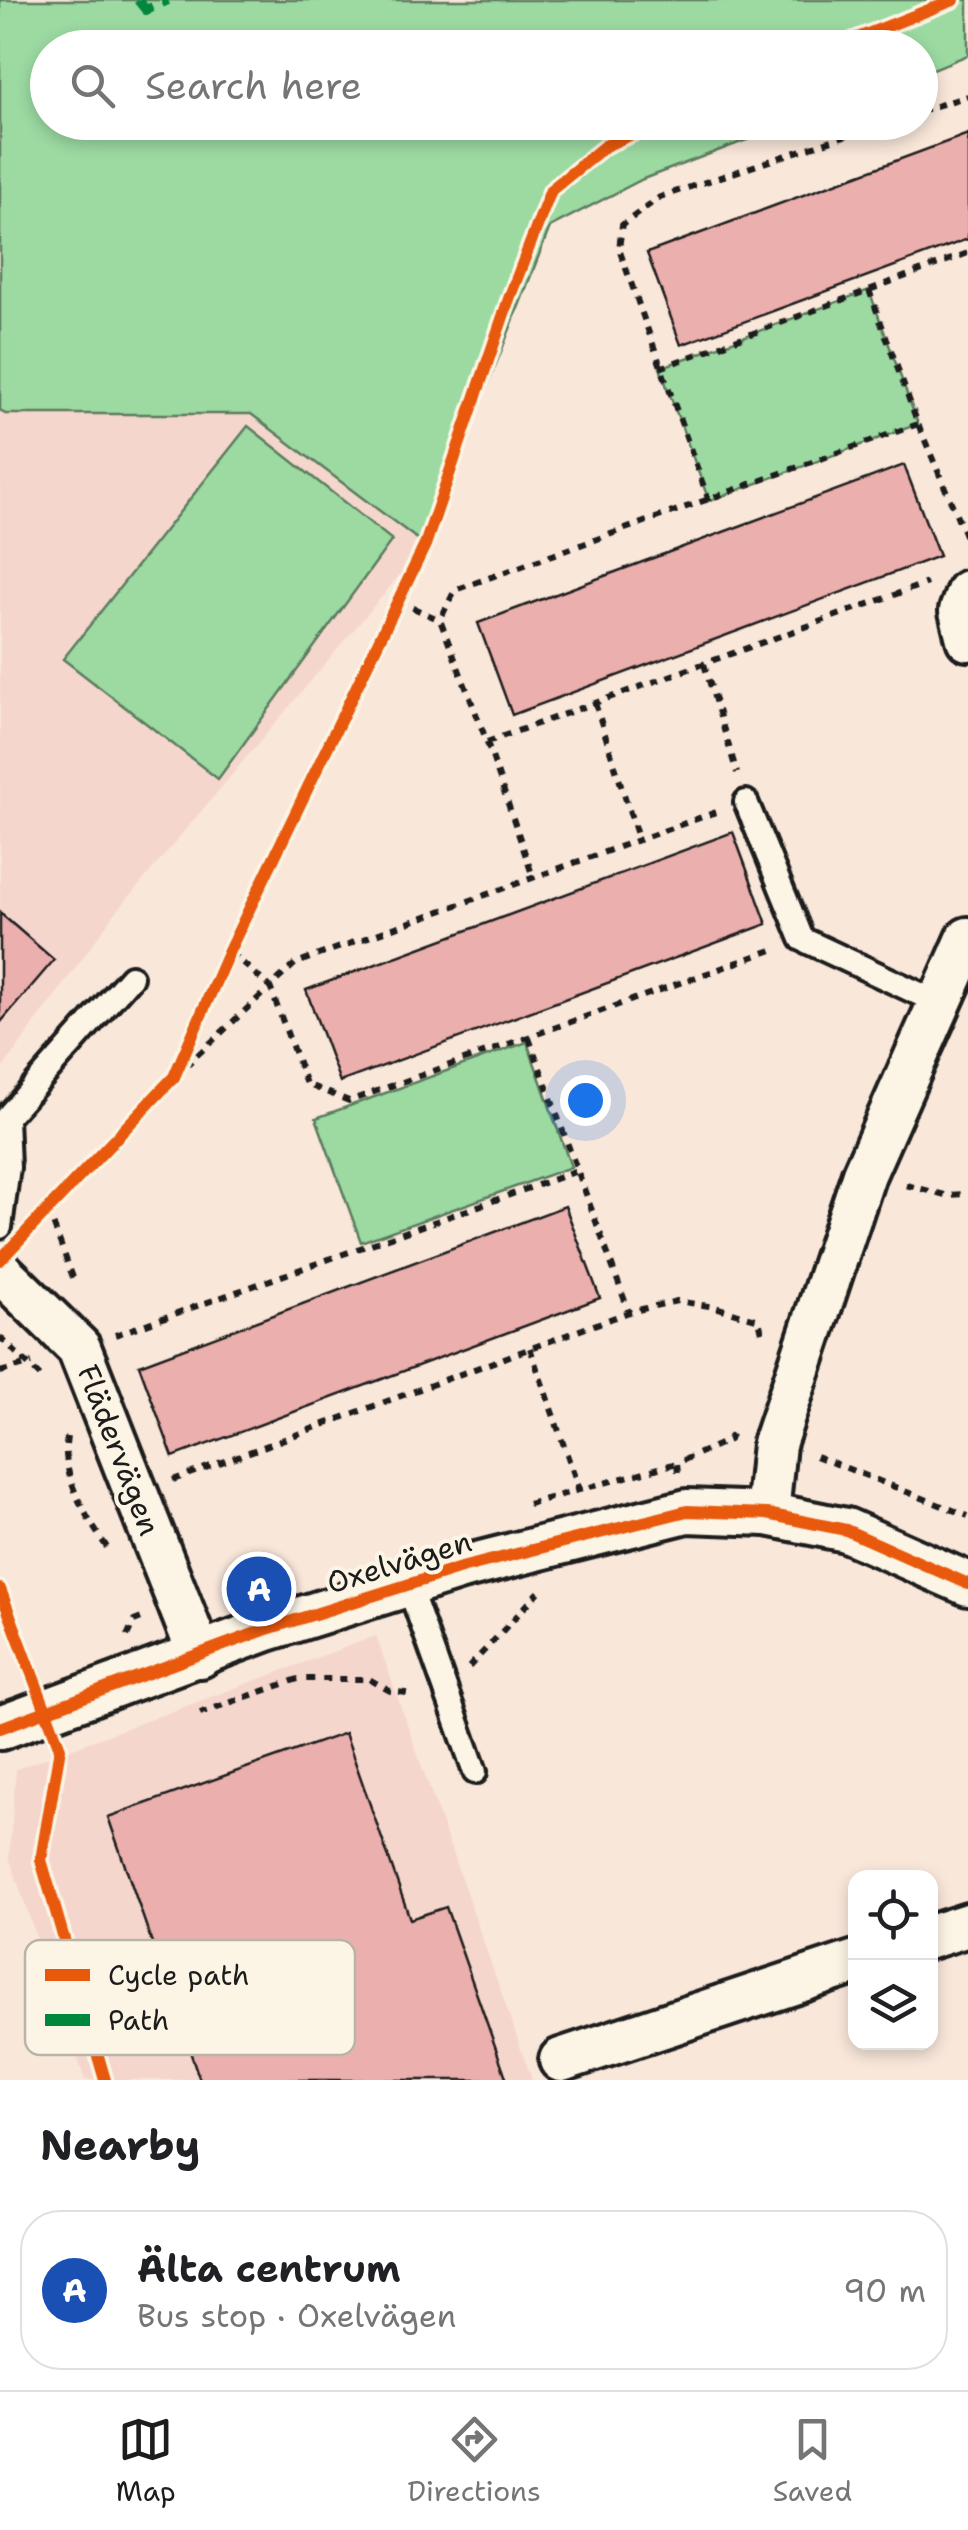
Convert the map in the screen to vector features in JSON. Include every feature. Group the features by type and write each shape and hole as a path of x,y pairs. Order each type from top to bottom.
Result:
{"street":[{"path":"956,574 968,639"},
{"path":"767,1514 774,1444 864,1174 968,938"},
{"name":"Flädervägen","path":"0,1271 79,1348 200,1656"},
{"name":"Oxelvägen","path":"0,1728 264,1630 408,1584 686,1510 767,1514 846,1530 968,1584"},
{"path":"938,1935 968,1925"},
{"path":"561,2060 848,1965"}],"lane":[{"path":"746,802 802,939 939,1003"},
{"path":"0,1226 8,1167 6,1118 131,977"},
{"path":"408,1584 475,1772"}],"path":[{"path":"938,105 968,96"},
{"path":"709,501 619,249 622,226 660,197 833,140"},
{"path":"660,368 968,253"},
{"path":"487,742 956,574 968,541 918,424 869,290"},
{"path":"440,620 455,590 918,424"},
{"path":"390,618 405,587"},
{"path":"398,601 440,620 533,876"},
{"path":"162,1090 296,963 746,802 704,664"},
{"path":"595,703 638,838"},
{"path":"221,968 238,933"},
{"path":"229,950 270,987 306,1084 349,1101 802,939"},
{"path":"529,1038 629,1312"},
{"path":"174,1077 190,1041"},
{"path":"79,1348 580,1170"},
{"path":"864,1174 945,1195 968,1194"},
{"path":"36,1222 60,1196"},
{"path":"48,1210 78,1292"},
{"path":"136,1494 629,1312 677,1301 715,1306"},
{"path":"0,1337 50,1386"},
{"path":"530,1348 579,1489"},
{"path":"69,1423 64,1455 88,1520 116,1560"},
{"path":"729,1440 774,1444 830,1460 968,1515"},
{"path":"522,1506 676,1463"},
{"path":"134,1604 134,1621"}],"shaded area":[{"path":"0,410 6,414 251,414 425,545 113,916 0,1072"},
{"path":"376,1636 532,2080 85,2080 76,2055 355,2055 355,1940 37,1940 9,1857 16,1769"}],"green space":[{"path":"0,0 968,0 968,55 938,67 938,30 30,30 30,140 747,140 643,179 550,227 425,545 251,414 5,414 0,410"},
{"path":"869,290 918,424 709,501 660,368"},
{"path":"248,426 392,540 218,779 63,659"},
{"path":"527,1042 571,1167 361,1242 316,1118"}],"building":[{"path":"968,134 968,239 681,345 647,253"},
{"path":"904,465 939,556 512,715 478,623"},
{"path":"733,832 767,924 340,1082 306,990"},
{"path":"0,913 54,960 0,1023"},
{"path":"565,1206 600,1298 173,1457 139,1365"},
{"path":"345,1733 410,1919 446,1907 507,2080 200,2080 191,2055 355,2055 355,1940 151,1940 108,1817"}],"marked path":[{"path":"138,0 146,10 168,0"}],"cycle path":[{"path":"878,30 954,0"},
{"path":"0,1260 174,1077 229,951 425,545 510,296 551,190 605,146 618,140"},
{"path":"0,1728 264,1630 461,1568 687,1511 767,1514 846,1530 968,1584"},
{"path":"0,1589 60,1748 41,1860 64,1940"},
{"path":"98,2055 105,2080"}],"place":[{"name":"Älta centrum","path":"259,1589"}]}
